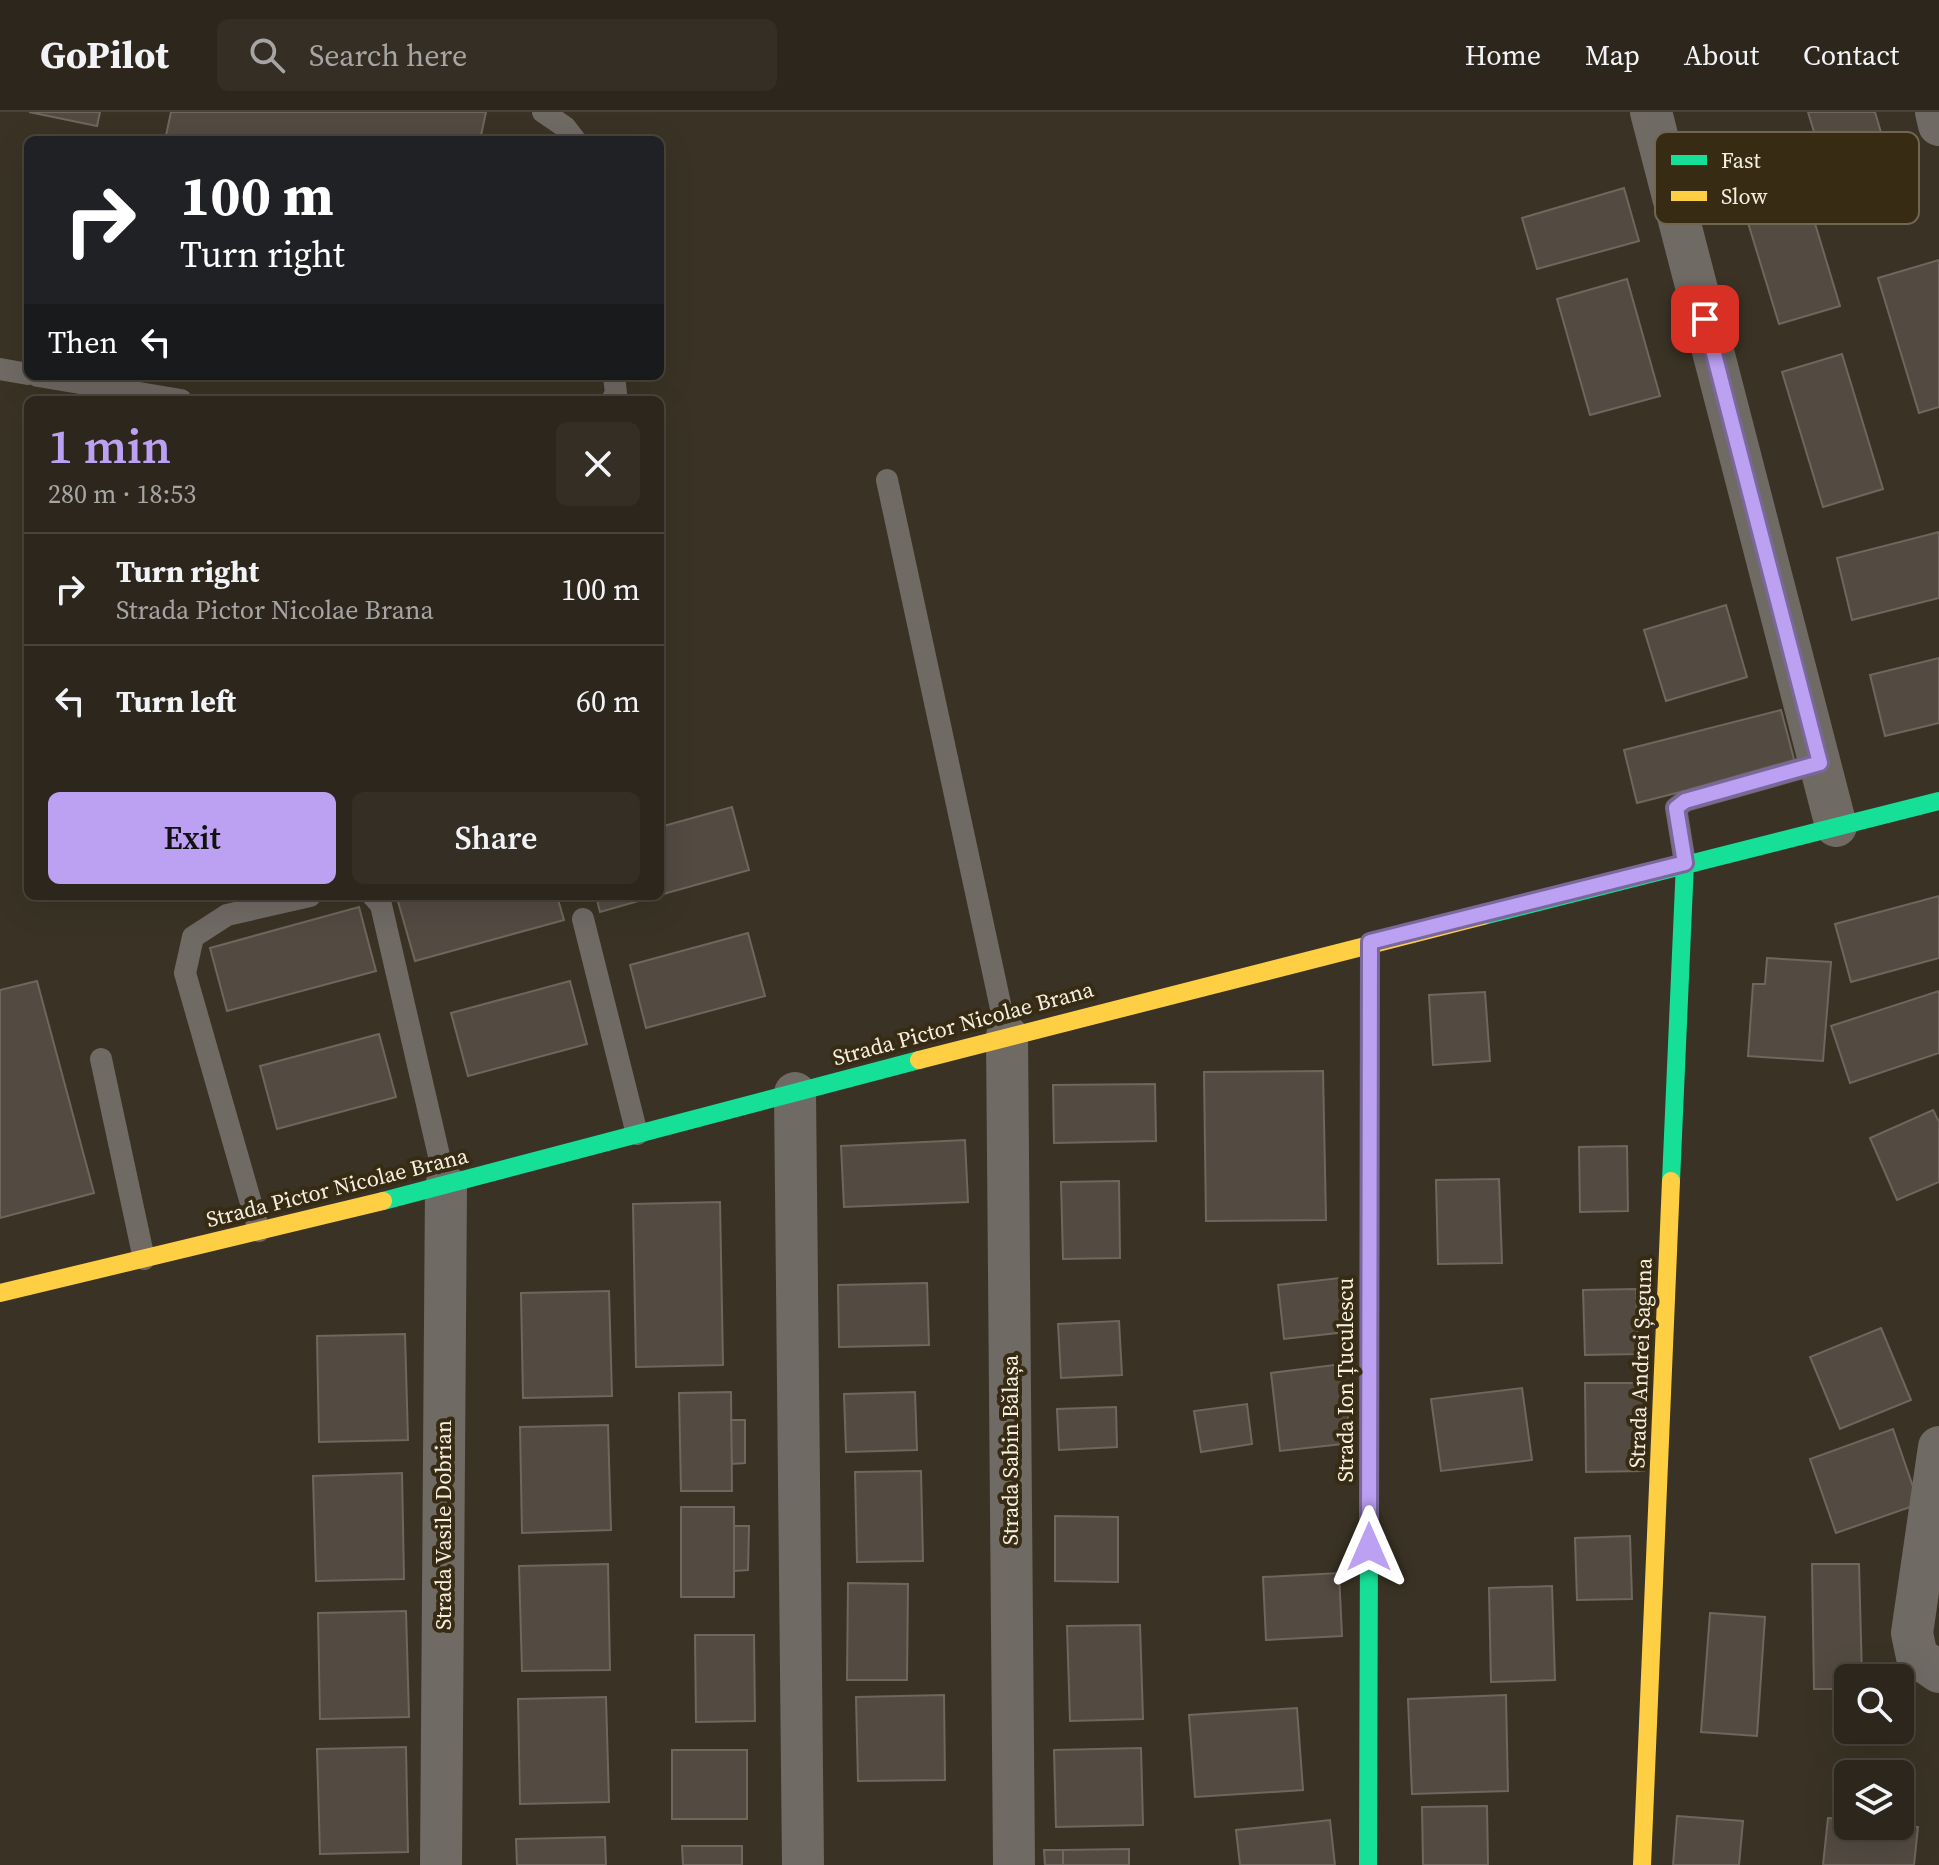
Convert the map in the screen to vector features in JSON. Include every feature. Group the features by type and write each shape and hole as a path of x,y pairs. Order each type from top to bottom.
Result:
{"street":[{"path":"1651,112 1656,132"},
{"path":"1936,112 1939,125"},
{"path":"1680,224 1836,826"},
{"name":"Strada Pictor Nicolae Brana","path":"0,1293 446,1186 1370,942 1939,801"},
{"name":"Strada Andrei Șaguna","path":"1642,1865 1685,863"},
{"name":"Strada Ion Țuculescu","path":"1368,1865 1370,942"},
{"name":"Strada Sabin Bălașa","path":"1007,1036 1014,1865"},
{"path":"795,1093 803,1865"},
{"name":"Strada Vasile Dobrian","path":"441,1865 446,1186"},
{"path":"1939,1447 1912,1633 1917,1657 1939,1672"}],"lane":[{"path":"543,112 565,127 572,136"},
{"path":"0,369 24,373"},
{"path":"62,380 157,396"},
{"path":"887,480 1007,1036"},
{"path":"1685,863 1676,808 1685,801 1820,763"},
{"path":"259,1231 185,973 193,937 227,915 293,900"},
{"path":"377,900 381,905 446,1186"},
{"path":"583,919 637,1134"},
{"path":"101,1059 144,1259"}],"building":[{"path":"29,112 100,112 97,126"},
{"path":"171,112 486,112 481,136 166,136"},
{"path":"1808,112 1875,112 1881,132 1814,132"},
{"path":"1624,188 1639,241 1537,269 1522,218"},
{"path":"1748,224 1815,224 1840,306 1779,324"},
{"path":"1939,260 1939,407 1919,413 1878,278"},
{"path":"1627,279 1660,396 1590,415 1557,299"},
{"path":"1842,354 1883,489 1823,507 1782,372"},
{"path":"1939,532 1939,598 1852,620 1837,558"},
{"path":"1726,605 1747,677 1666,701 1644,630"},
{"path":"1939,658 1939,723 1885,736 1870,675"},
{"path":"1781,710 1795,763 1637,803 1624,750"},
{"path":"732,807 749,870 664,894 664,826"},
{"path":"1939,896 1939,958 1851,982 1835,924"},
{"path":"398,900 558,900 564,920 415,961"},
{"path":"597,900 642,900 600,912"},
{"path":"359,907 376,971 227,1011 210,948"},
{"path":"748,933 765,996 646,1028 630,965"},
{"path":"1767,958 1831,962 1823,1061 1748,1056 1753,984 1765,984"},
{"path":"37,981 94,1193 0,1218 0,990"},
{"path":"570,981 587,1044 468,1076 451,1013"},
{"path":"1939,991 1939,1053 1850,1083 1831,1026"},
{"path":"1485,992 1490,1061 1433,1065 1429,995"},
{"path":"379,1034 396,1097 277,1129 260,1066"},
{"path":"1323,1071 1326,1220 1206,1221 1204,1072"},
{"path":"1155,1084 1156,1141 1054,1143 1053,1085"},
{"path":"1933,1110 1939,1122 1939,1182 1897,1200 1870,1138"},
{"path":"965,1140 968,1202 844,1207 841,1146"},
{"path":"1627,1146 1628,1211 1580,1212 1579,1147"},
{"path":"1499,1179 1502,1263 1438,1264 1436,1180"},
{"path":"1119,1181 1120,1258 1063,1259 1061,1182"},
{"path":"720,1202 723,1365 636,1367 633,1204"},
{"path":"1340,1278 1346,1332 1284,1339 1278,1285"},
{"path":"927,1283 929,1345 839,1347 838,1285"},
{"path":"1636,1289 1638,1354 1585,1355 1583,1290"},
{"path":"609,1291 612,1396 523,1398 521,1293"},
{"path":"1119,1321 1122,1375 1061,1378 1058,1324"},
{"path":"1881,1328 1911,1400 1840,1429 1810,1357"},
{"path":"405,1334 408,1440 319,1442 317,1336"},
{"path":"1342,1364 1351,1443 1280,1451 1271,1373"},
{"path":"1585,1383 1643,1383 1644,1471 1586,1472"},
{"path":"1522,1388 1532,1460 1441,1471 1431,1399"},
{"path":"731,1392 732,1491 681,1491 679,1393"},
{"path":"915,1392 917,1450 846,1452 844,1394"},
{"path":"1247,1404 1252,1444 1201,1452 1194,1411"},
{"path":"1116,1407 1117,1447 1059,1450 1057,1409"},
{"path":"731,1420 745,1420 745,1463 732,1464"},
{"path":"608,1425 611,1530 522,1533 520,1427"},
{"path":"1893,1429 1919,1504 1836,1533 1810,1459"},
{"path":"921,1471 923,1561 857,1562 855,1472"},
{"path":"402,1473 404,1579 316,1581 313,1476"},
{"path":"681,1507 734,1507 734,1597 681,1597"},
{"path":"1055,1516 1118,1517 1118,1582 1055,1581"},
{"path":"734,1526 749,1526 748,1570 734,1571"},
{"path":"1630,1536 1632,1599 1577,1600 1575,1538"},
{"path":"608,1564 610,1670 522,1671 519,1566"},
{"path":"1812,1564 1859,1564 1862,1664 1834,1664 1834,1689 1814,1689"},
{"path":"1339,1573 1342,1636 1266,1640 1263,1577"},
{"path":"848,1583 908,1584 907,1680 847,1680"},
{"path":"1552,1586 1555,1680 1491,1682 1489,1588"},
{"path":"406,1611 409,1717 320,1719 318,1613"},
{"path":"1710,1613 1765,1617 1757,1736 1701,1732"},
{"path":"1140,1625 1143,1719 1070,1721 1067,1626"},
{"path":"695,1635 754,1635 755,1721 696,1722"},
{"path":"944,1695 945,1780 858,1781 856,1697"},
{"path":"1506,1695 1508,1791 1412,1794 1408,1699"},
{"path":"606,1697 609,1802 520,1804 518,1699"},
{"path":"1297,1708 1303,1790 1195,1797 1189,1715"},
{"path":"406,1747 408,1852 320,1854 317,1749"},
{"path":"1141,1748 1143,1825 1056,1827 1054,1750"},
{"path":"672,1750 747,1750 747,1819 672,1819"},
{"path":"1487,1806 1488,1865 1423,1865 1422,1807"},
{"path":"1677,1816 1743,1821 1739,1865 1673,1865"},
{"path":"1828,1818 1834,1819 1834,1840 1914,1840 1914,1827 1918,1827 1914,1865 1823,1865"},
{"path":"1330,1820 1335,1865 1240,1865 1236,1830"},
{"path":"605,1837 606,1865 517,1865 516,1839"},
{"path":"682,1846 742,1846 742,1865 683,1865"},
{"path":"1129,1849 1129,1865 1063,1865 1063,1850"},
{"path":"1044,1850 1063,1850 1063,1865 1045,1865"}],"traffic: fast":[{"path":"1483,916 1939,801"},
{"path":"1671,1181 1685,863"},
{"path":"383,1201 919,1060"},
{"path":"1368,1865 1369,1535"}],"traffic: slow":[{"path":"919,1060 1483,916"},
{"path":"1369,1535 1370,942"},
{"path":"1642,1865 1671,1181"},
{"path":"0,1293 383,1201"}],"route":[{"path":"1369,1547 1370,942 1685,863 1675,816 1676,808 1685,801 1820,763 1705,319"}]}
